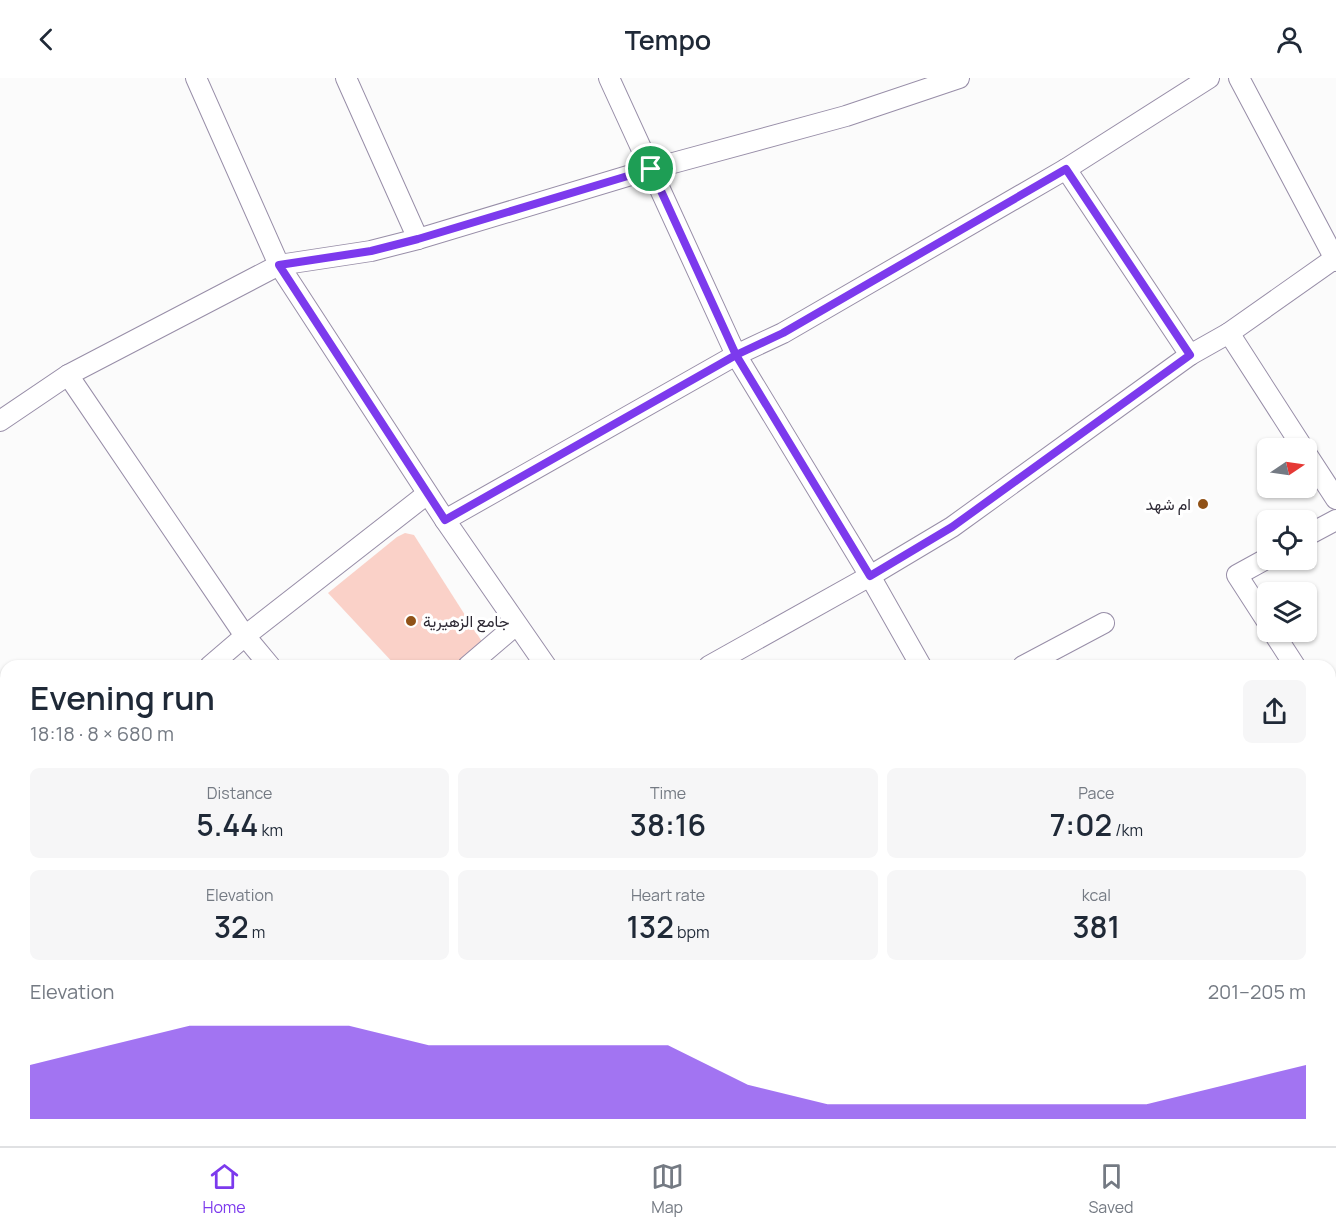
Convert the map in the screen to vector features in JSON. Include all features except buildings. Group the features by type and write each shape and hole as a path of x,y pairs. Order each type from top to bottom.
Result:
{"street":[{"path":"346,78 418,239"},
{"path":"609,78 736,355 870,576 918,660"},
{"path":"0,421 68,375 279,265 371,251 418,239 651,169 846,116 959,78"},
{"path":"445,520 736,355 783,333 1066,169 1209,78"},
{"path":"721,660 952,527 1190,355 1229,333 1335,260 1239,78"},
{"path":"202,79 279,265 427,494 542,660"},
{"path":"1066,169 1190,355"},
{"path":"1229,333 1297,438"},
{"path":"68,375 245,636 265,660"},
{"path":"1317,470 1336,499"},
{"path":"217,660 427,494"},
{"path":"1317,530 1336,520"},
{"path":"1257,564 1237,575 1257,606"},
{"path":"1034,660 1104,623"},
{"path":"475,660 516,625"},
{"path":"1279,642 1291,660"}],"place":[{"name":"ام شهد","path":"1203,504"},
{"name":"جامع الزهيرية","path":"411,621"}],"route":[{"path":"651,169 418,239 371,251 279,265 445,520 736,355 870,576 952,527 1190,355 1066,169 783,333 736,355 651,169"}]}
